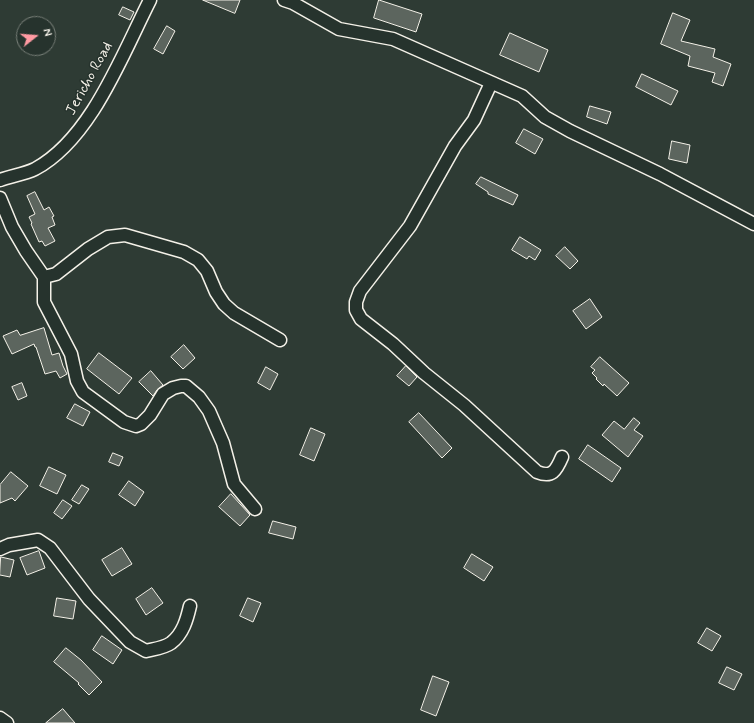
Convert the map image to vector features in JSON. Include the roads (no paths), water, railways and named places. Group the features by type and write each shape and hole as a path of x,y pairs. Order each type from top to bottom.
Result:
{"street":[{"name":"Jericho Road","path":"0,180 34,169 57,154 80,131 104,92 150,0"},
{"path":"290,1 339,29 393,39 522,96 545,117 570,131 660,174 754,224"},
{"path":"491,83 474,120 455,146 410,226 360,291 356,302 356,310 361,319 393,344 424,373 464,405 537,472 544,476 552,474 562,458"},
{"path":"0,198 12,227 44,278 44,302 71,354 77,381 83,392 124,422 136,426 141,424 150,415 164,394 172,388 186,386 199,397 209,411 223,444 234,484 255,509"},
{"path":"44,278 56,274 88,249 108,237 125,235 184,252 198,260 207,271 216,292 224,304 234,312 280,340"},
{"path":"0,549 9,545 38,540 50,548 89,599 130,642 146,651 171,643 182,631 190,606"},
{"path":"0,718 7,723"}]}
